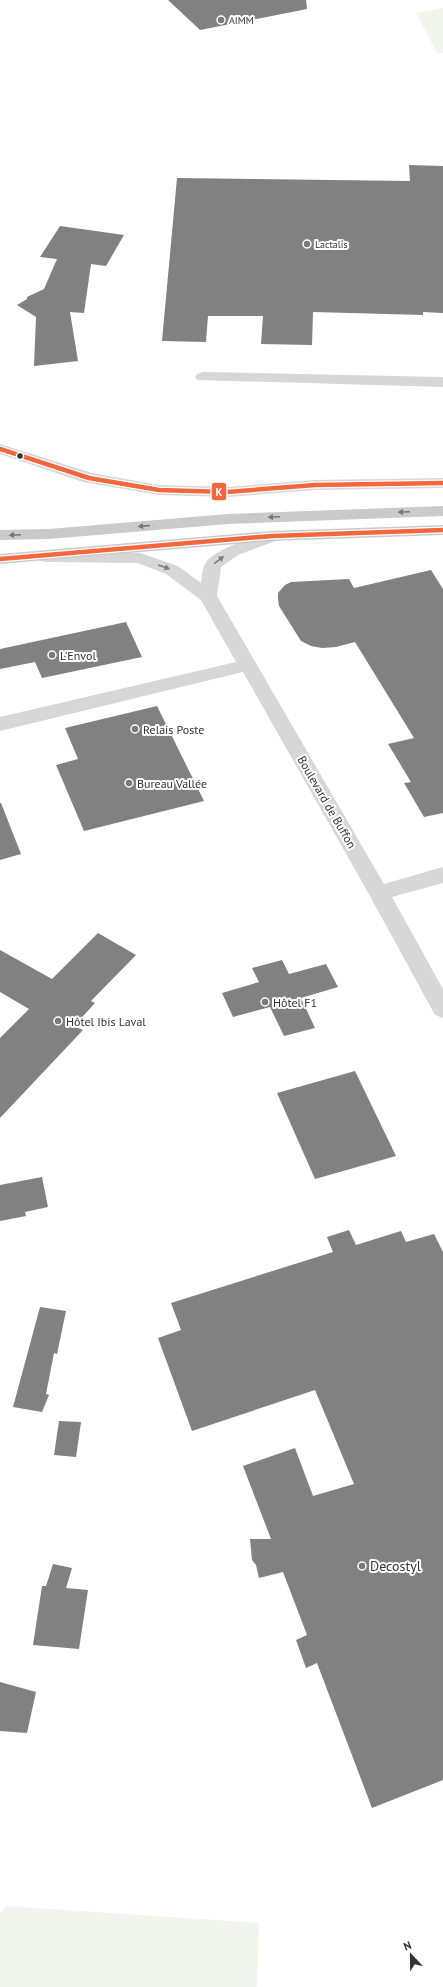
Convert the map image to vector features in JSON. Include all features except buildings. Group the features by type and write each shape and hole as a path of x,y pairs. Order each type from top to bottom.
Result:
{"main road":[{"path":"0,535 49,534 228,519 443,511"},
{"path":"7,558 272,536 443,530"}],"street":[{"path":"203,377 443,382"},
{"path":"0,449 89,478 160,490 227,492 315,485 443,483"},
{"path":"7,558 140,558 172,570 208,596 213,565 232,551 272,536"},
{"name":"Boulevard de Buffon","path":"208,596 379,893 443,1009"},
{"path":"0,724 248,665"},
{"path":"379,893 443,875"}],"shaded area":[{"path":"443,8 443,53 437,53 416,13"},
{"path":"6,1906 259,1923 257,1987 0,1987 0,1913"}],"transit line":[{"name":"K","path":"0,449 89,478 159,490 227,492 315,485 443,483"},
{"name":"K","path":"0,559 272,536 443,530"}],"place":[{"name":"AIMM","path":"221,20"},
{"name":"Lactalis","path":"307,244"},
{"name":"L'Envol","path":"52,655"},
{"name":"Relais Poste","path":"135,729"},
{"name":"Bureau Vallée","path":"129,783"},
{"name":"Hôtel F1","path":"265,1002"},
{"name":"Hôtel Ibis Laval","path":"58,1021"},
{"name":"Decostyl","path":"362,1566"}]}
